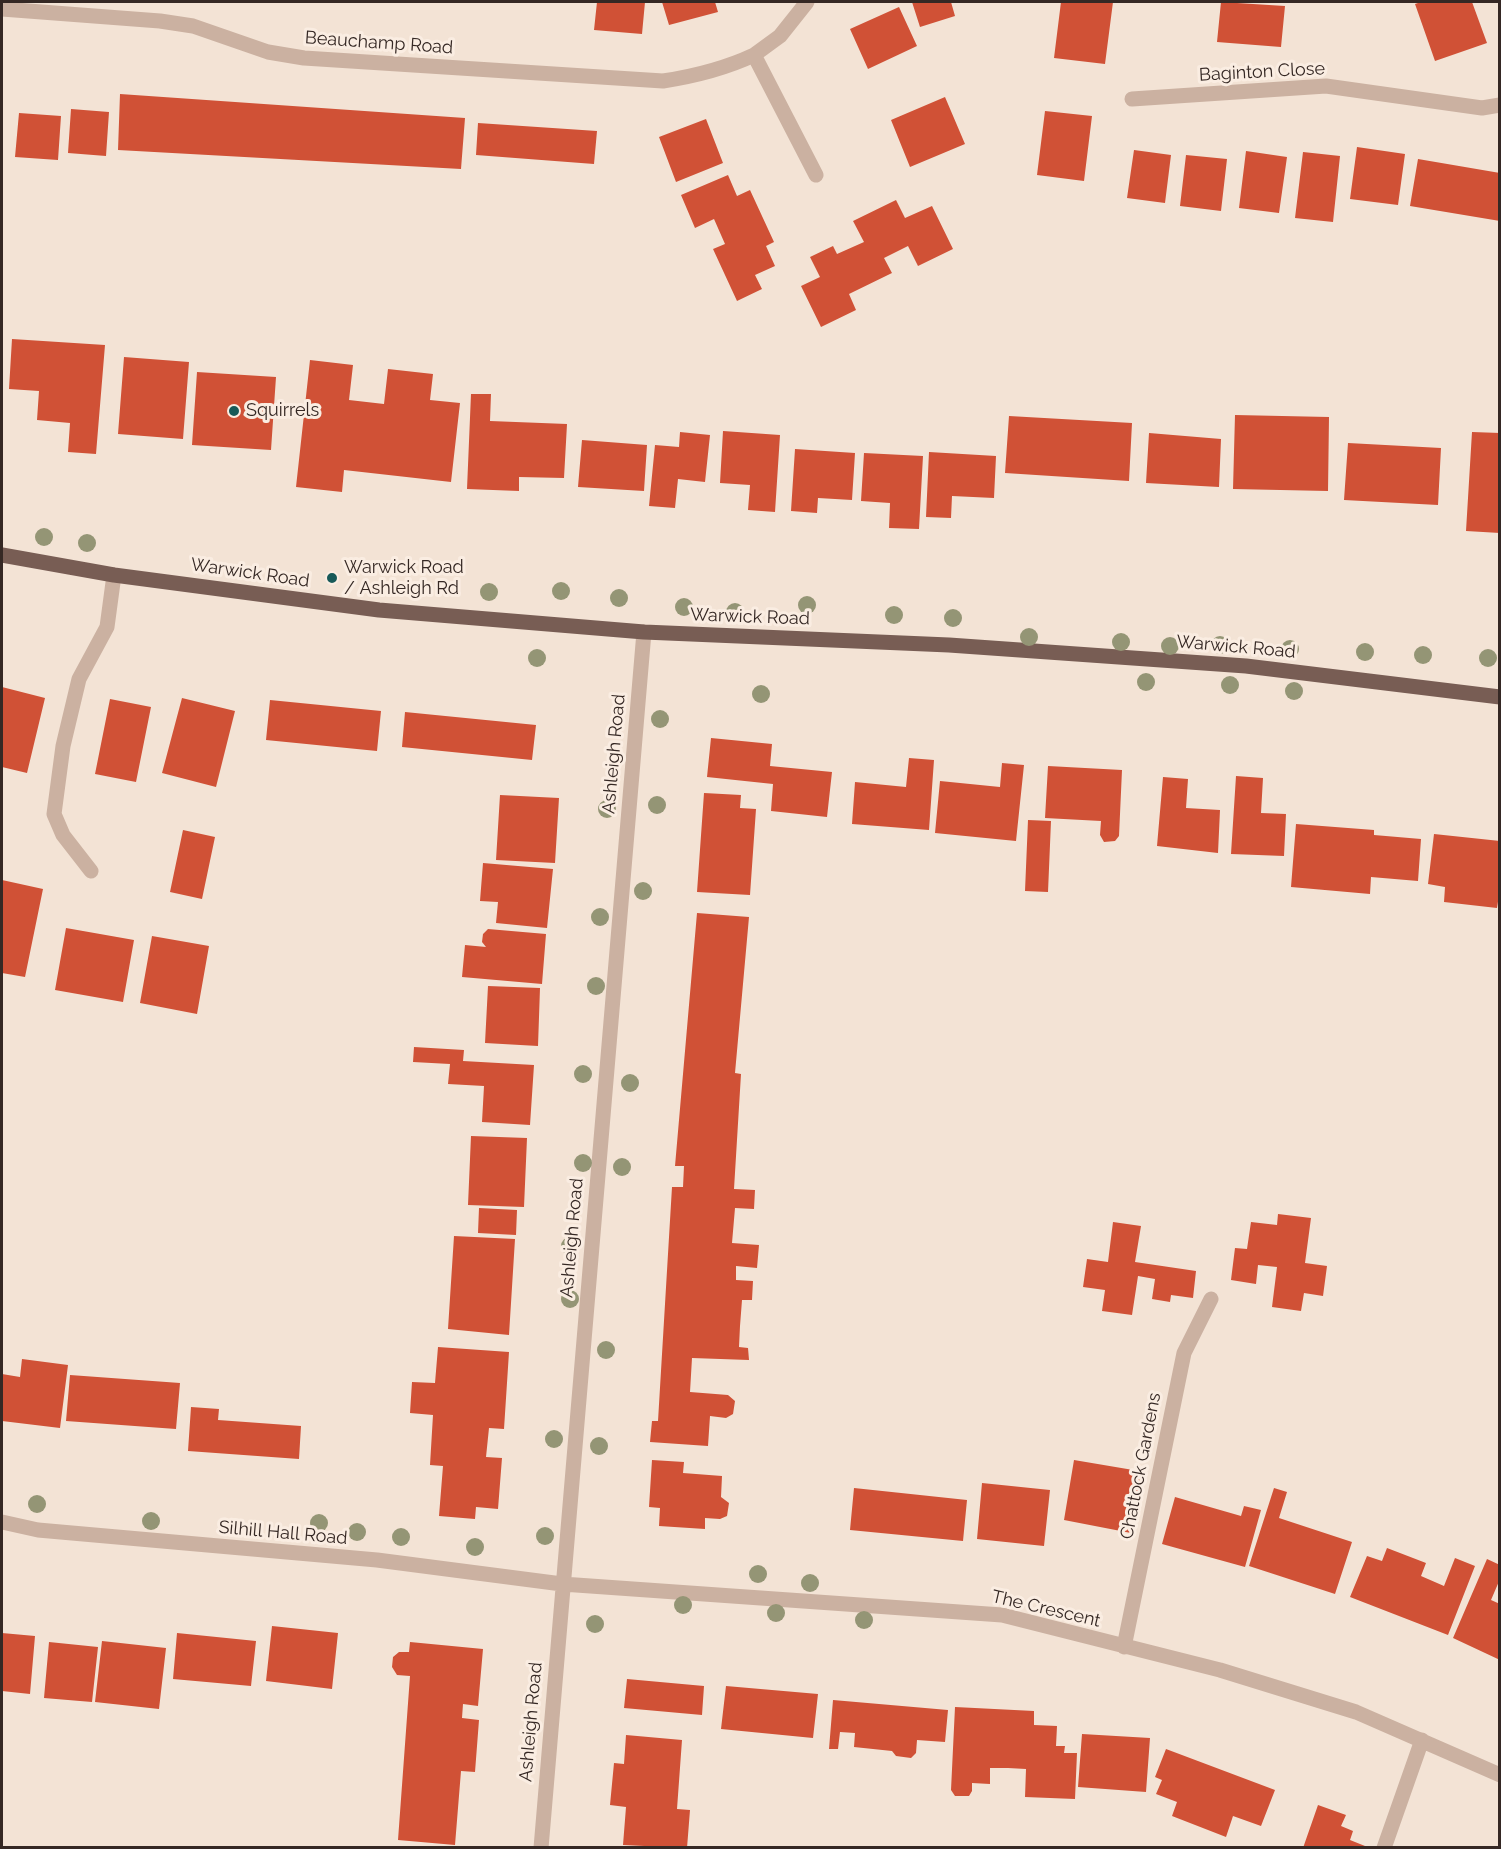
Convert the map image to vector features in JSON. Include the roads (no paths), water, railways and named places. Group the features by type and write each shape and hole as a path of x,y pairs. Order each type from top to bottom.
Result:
{"main road":[{"name":"Warwick Road","path":"2,555 114,575 379,610 644,632 949,645 1246,666 1500,697"}],"street":[{"name":"Beauchamp Road","path":"2,9 160,21 193,26 268,52 304,58 663,81 700,76 754,55 780,36 807,2"},
{"path":"754,55 816,175"},
{"name":"Baginton Close","path":"1132,99 1326,86 1482,108 1500,105"},
{"path":"90,871 63,836 54,814 63,746 79,679 107,627 114,575"},
{"name":"Ashleigh Road","path":"541,1848 644,632"},
{"name":"Chattock Gardens","path":"1124,1647 1184,1353 1211,1299"},
{"name":"Silhill Hall Road","path":"2,1522 38,1530 377,1560 562,1584"},
{"name":"The Crescent","path":"562,1584 1002,1615 1220,1670 1356,1712 1500,1775"},
{"path":"1384,1848 1422,1740"}],"place":[{"name":"Squirrels","path":"234,411"},
{"name":"Warwick Road / Ashleigh Rd","path":"332,578"}]}
